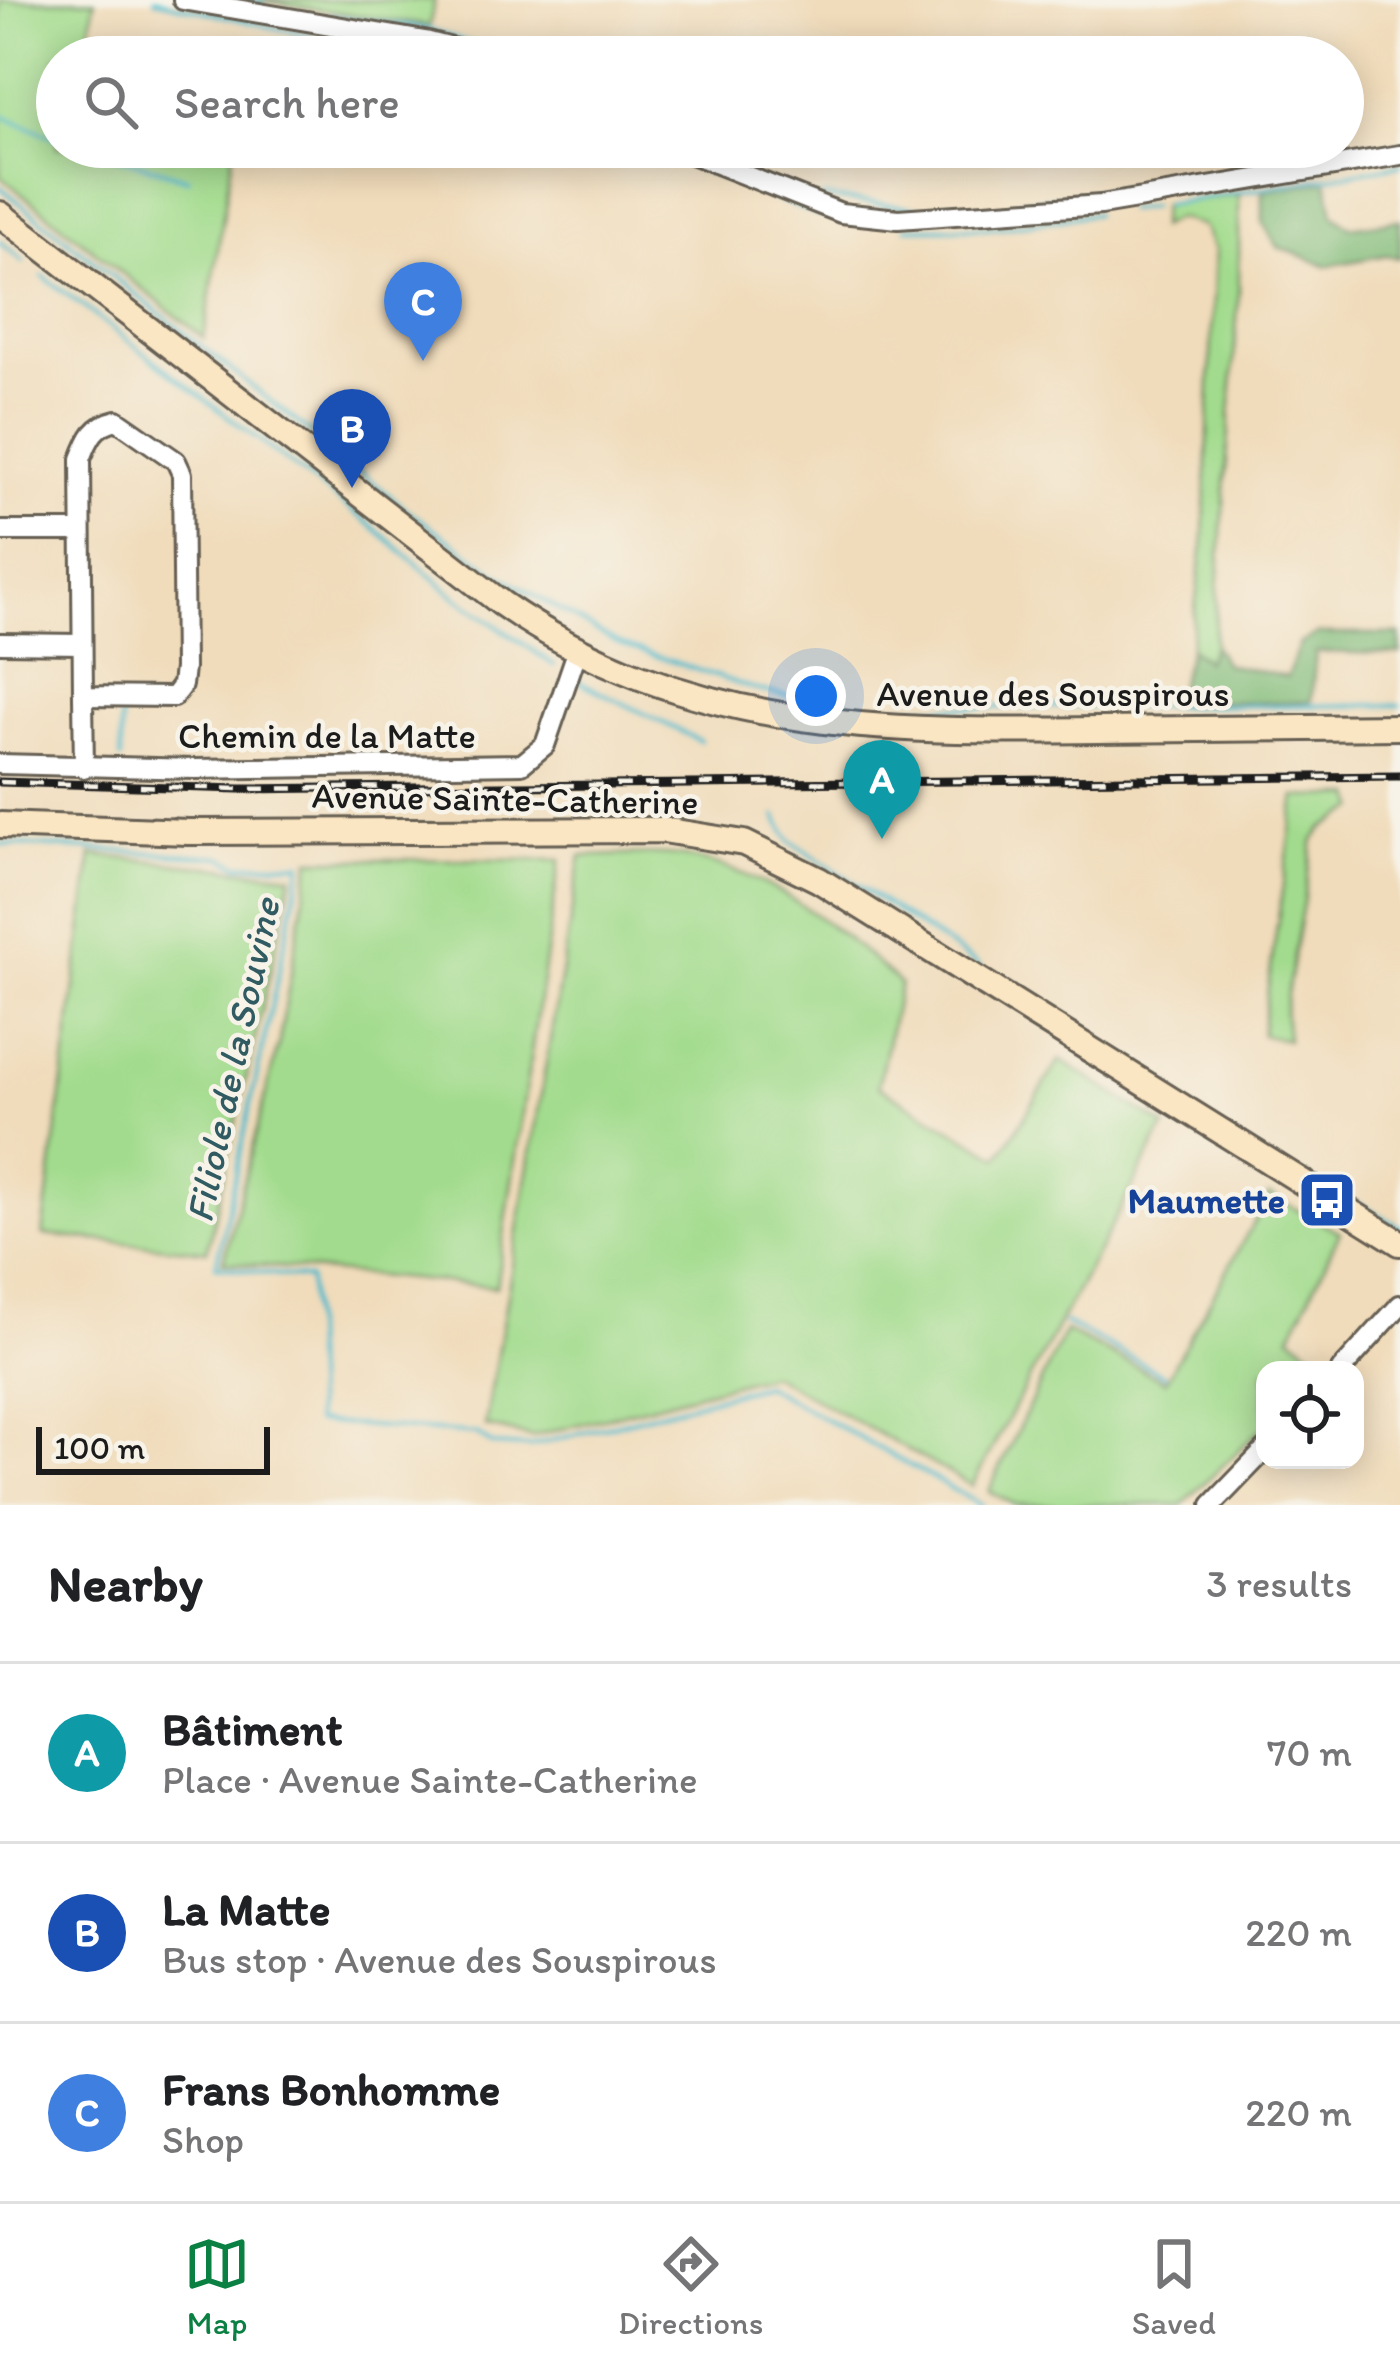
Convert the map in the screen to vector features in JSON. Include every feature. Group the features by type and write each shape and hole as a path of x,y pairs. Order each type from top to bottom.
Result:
{"main road":[{"name":"Avenue des Souspirous","path":"0,214 529,623 578,649 676,689 852,728 1400,727"},
{"name":"Avenue Sainte-Catherine","path":"0,825 188,832 619,829 704,834 744,843 819,880 1400,1243"}],"street":[{"path":"183,0 395,36"},
{"path":"1364,161 1400,155"},
{"path":"726,168 822,207 898,219 1101,205 1322,168"},
{"path":"83,696 173,697 182,685 182,474 176,461 117,420 102,423 89,436 81,459 80,531 84,768"},
{"path":"0,531 80,531"},
{"path":"0,643 82,644"},
{"name":"Chemin de la Matte","path":"0,764 84,768 522,764 545,746 578,649"},
{"path":"1349,1361 1400,1305"},
{"path":"1211,1505 1256,1459"}],"green space":[{"path":"0,0 95,0 89,36 36,36 36,168 231,168 204,338 0,176"},
{"path":"256,0 435,0 429,26"},
{"path":"1327,180 1334,214 1350,227 1400,220 1400,258 1386,255 1328,266 1278,247 1263,223 1263,191"},
{"path":"1239,194 1239,289 1214,646 1206,661 1190,648 1204,537 1215,251 1203,226 1177,218 1159,227 1162,205"},
{"path":"1317,634 1400,634 1400,654 1316,652 1311,702 1174,702 1190,648 1206,661 1214,646 1225,664 1287,677 1300,643"},
{"path":"1354,796 1358,808 1322,829 1314,840 1284,1012 1287,1040 1261,1035 1296,797"},
{"path":"646,854 716,864 774,889 827,923 900,984 878,1086 999,1157 1060,1060 1165,1126 972,1486 771,1374 531,1437 485,1426 581,856"},
{"path":"92,855 292,875 207,1251 43,1235"},
{"path":"311,859 560,860 496,1287 223,1262 279,1042"},
{"path":"1269,1195 1340,1232 1291,1335 1325,1361 1256,1361 1256,1434 1182,1505 1015,1505 989,1491 1065,1331 1165,1381"}],"waterway":[{"path":"155,0 322,36"},
{"path":"244,0 264,5"},
{"path":"328,16 448,36"},
{"path":"0,115 36,130"},
{"path":"1364,152 1400,145"},
{"path":"1164,205 1400,165"},
{"path":"153,168 188,179"},
{"path":"698,168 820,216"},
{"path":"1020,202 1199,180"},
{"path":"0,187 413,514 496,573 617,643 757,690 854,708 1400,705"},
{"path":"823,197 925,209"},
{"path":"1127,210 1151,207"},
{"path":"906,228 999,228 1095,214"},
{"path":"0,242 23,261"},
{"path":"43,276 376,529 457,598 554,665"},
{"path":"576,680 700,741"},
{"name":"Filiole de la Souvine","path":"121,710 121,759"},
{"path":"776,816 789,840 981,967"},
{"name":"Filiole de la Souvine","path":"0,844 222,857 239,865 302,863 216,1266 309,1279 315,1422 477,1434 492,1445 528,1447 764,1385 981,1505"},
{"path":"1358,1203 1400,1227"},
{"path":"1065,1323 1164,1375"}],"railway":[{"path":"0,782 240,789 1400,776"}],"place":[{"name":"Frans Bonhomme","path":"423,361"},
{"name":"La Matte","path":"352,488"},
{"name":"Bâtiment","path":"882,839"},
{"name":"Maumette","path":"1327,1200"}]}
